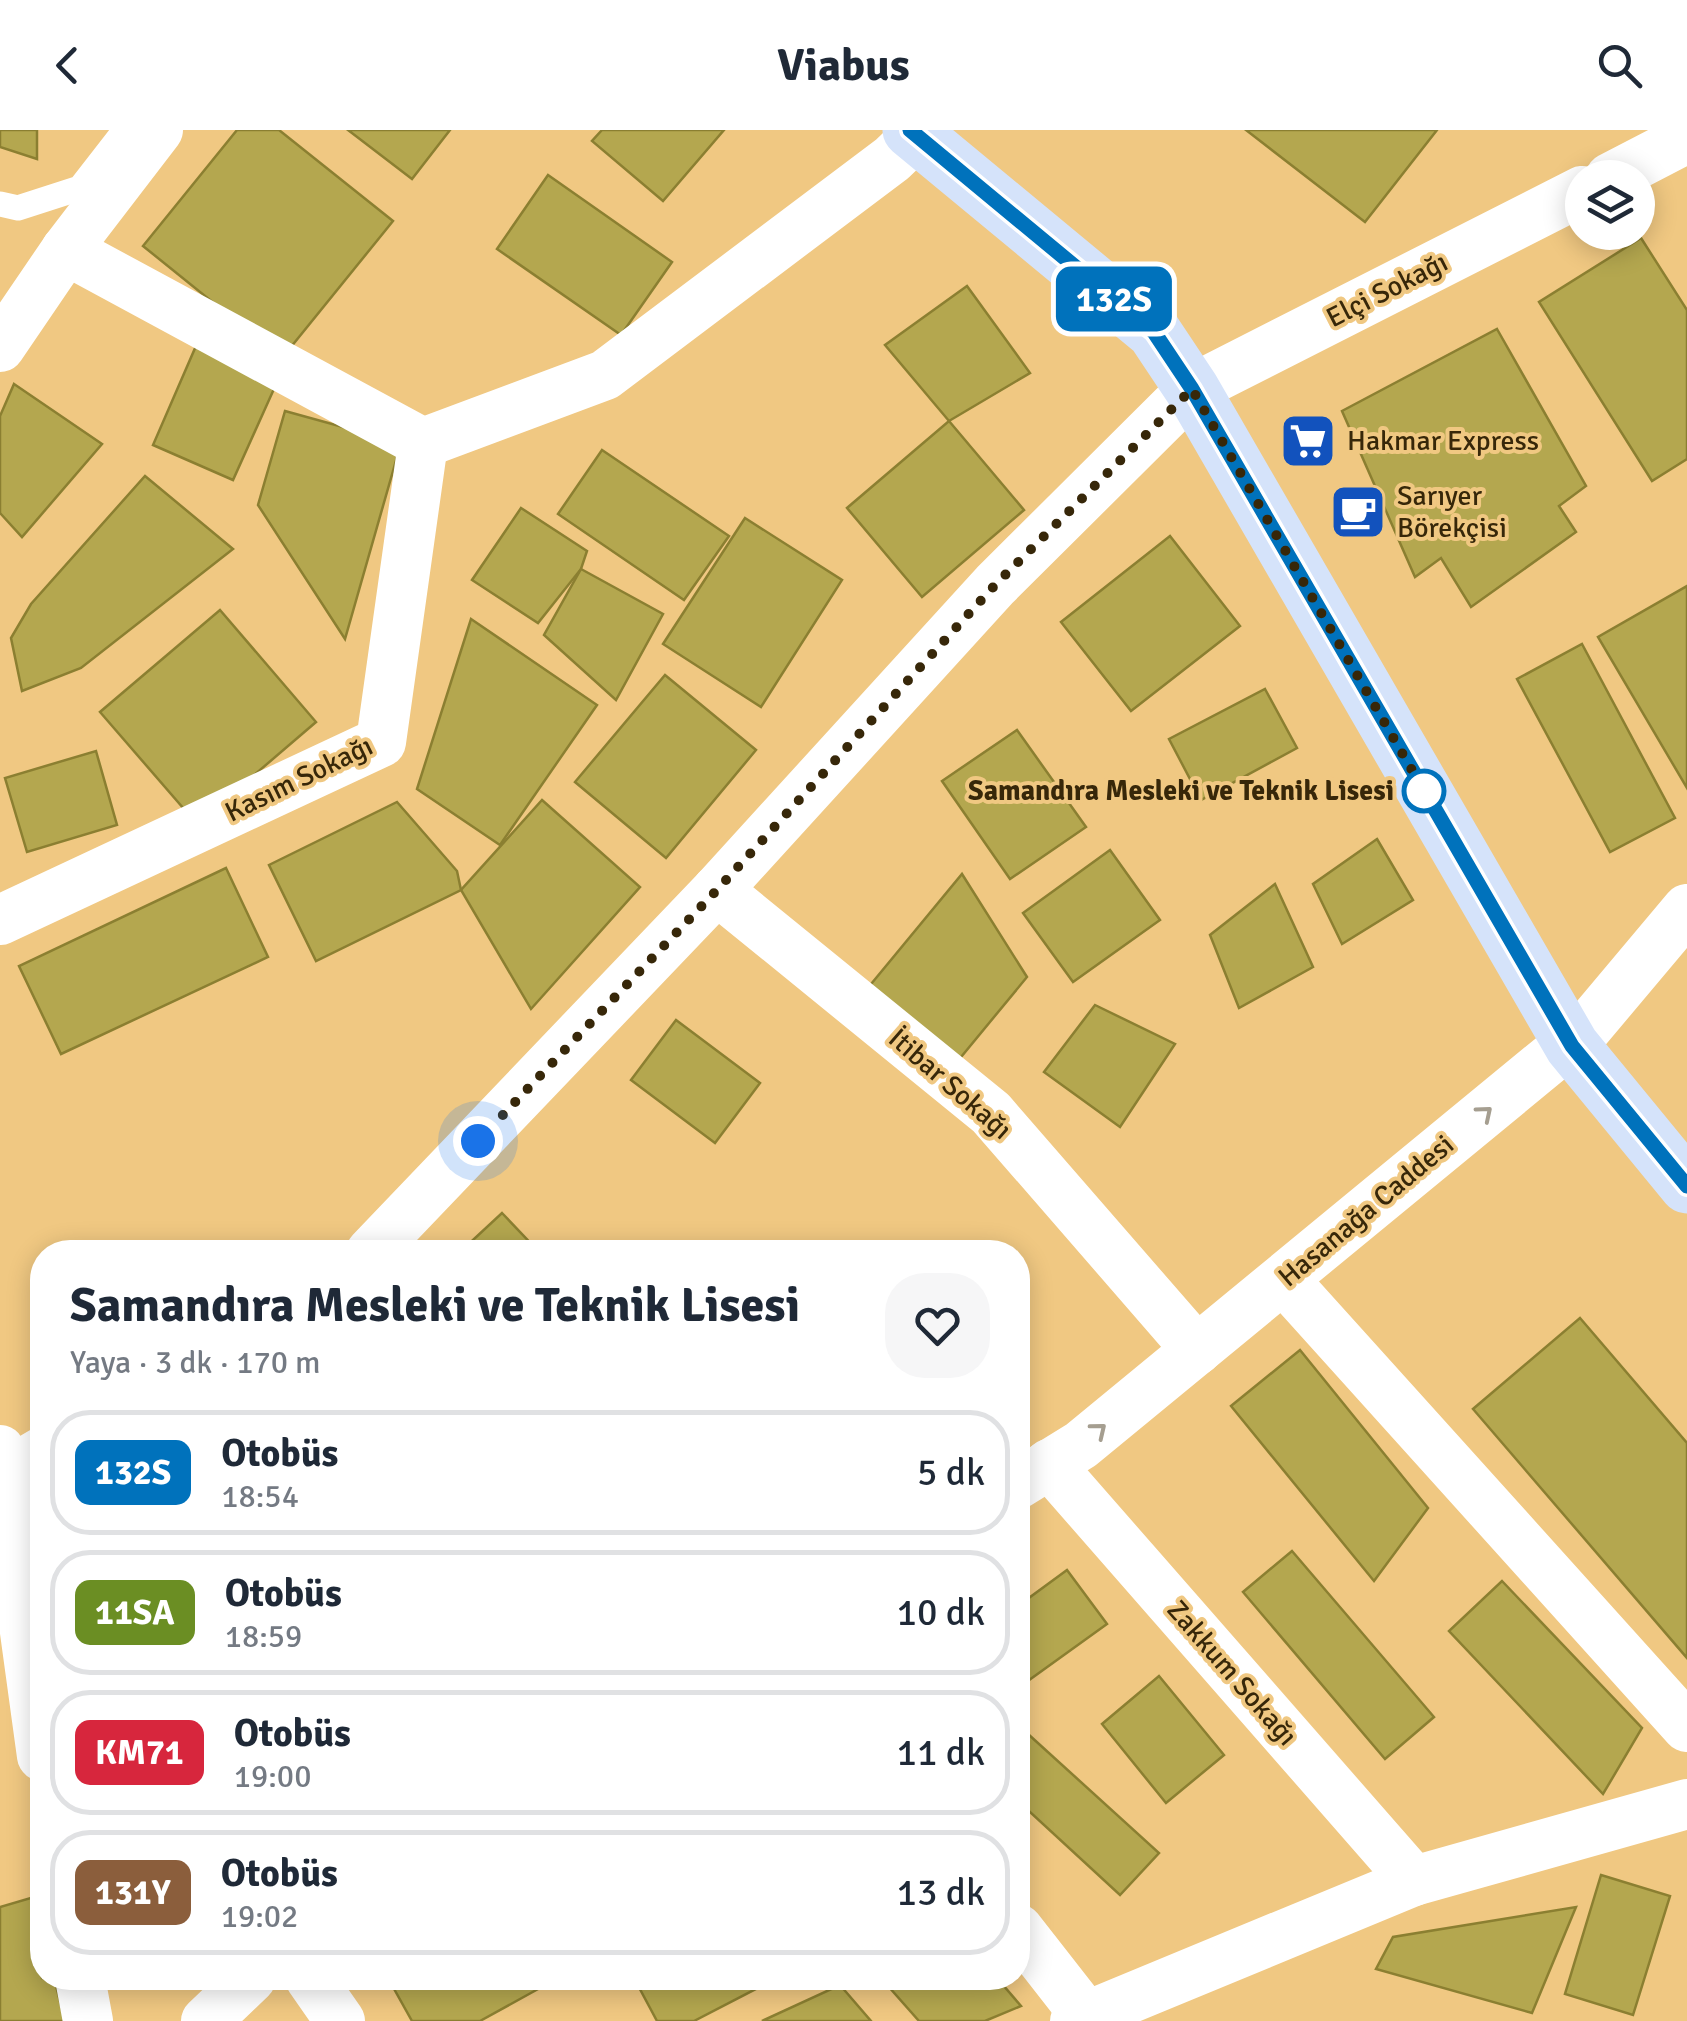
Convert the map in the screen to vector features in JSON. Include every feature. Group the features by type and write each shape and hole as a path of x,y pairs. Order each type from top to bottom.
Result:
{"main road":[{"path":"913,133 1154,332 1192,389 1572,1046 1687,1186"}],"street":[{"path":"0,347 66,250 158,130"},
{"path":"66,250 423,442 606,376 892,159 913,133"},
{"path":"1645,160 1687,138"},
{"name":"Elçi Sokağı","path":"382,1240 717,890 995,585 1192,389 1565,201"},
{"name":"Kasım Sokağı","path":"0,920 381,742 423,442"},
{"name":"İtibar Sokağı","path":"717,890 991,1112 1197,1350"},
{"name":"Hasanağa Caddesi","path":"1033,1474 1080,1445 1550,1059 1572,1046 1687,909"},
{"path":"1284,1280 1687,1727"},
{"path":"15,1459 9,1588 30,1695"},
{"name":"Zakkum Sokağı","path":"1033,1474 1414,1881"},
{"path":"1030,1946 1080,2019 1414,1881 1687,1804"},
{"path":"82,1990 88,2021"},
{"path":"206,2021 239,1990"},
{"path":"318,1990 340,2021"}],"lane":[{"path":"0,204 18,208 80,188 126,130"}],"building":[{"path":"0,130 37,130 37,159 0,147"},
{"path":"237,130 279,130 393,221 282,358 143,246"},
{"path":"348,130 450,130 412,179"},
{"path":"602,130 724,130 663,201 592,141"},
{"path":"1246,130 1437,130 1365,222"},
{"path":"548,175 672,262 621,335 497,249"},
{"path":"1622,250 1649,250 1687,310 1687,459 1652,481 1539,302"},
{"path":"967,286 1030,373 949,421 885,345"},
{"path":"1497,329 1586,486 1559,506 1576,532 1471,607 1441,558 1415,577 1342,411"},
{"path":"196,346 278,380 233,480 153,445"},
{"path":"14,384 102,444 22,537 0,513 0,416"},
{"path":"285,411 401,443 345,639 258,505"},
{"path":"949,421 1024,510 922,597 847,508"},
{"path":"602,450 729,536 684,600 558,514"},
{"path":"145,476 233,549 81,668 22,691 11,638 31,604"},
{"path":"521,508 587,551 581,569 538,623 472,580"},
{"path":"745,518 842,580 761,707 663,644"},
{"path":"1170,536 1240,626 1131,711 1061,622"},
{"path":"581,569 663,614 616,700 544,635"},
{"path":"1687,586 1687,788 1598,637"},
{"path":"220,610 316,722 197,824 100,712"},
{"path":"471,619 597,705 500,845 417,789"},
{"path":"1582,644 1675,818 1610,852 1517,679"},
{"path":"665,675 756,750 666,858 575,782"},
{"path":"1265,689 1297,748 1201,800 1169,739"},
{"path":"1017,730 1086,827 1010,879 942,781"},
{"path":"96,751 117,825 27,852 5,778"},
{"path":"542,800 640,887 531,1009 461,890"},
{"path":"397,802 457,871 461,890 316,961 269,865"},
{"path":"1377,839 1413,900 1342,944 1313,884"},
{"path":"1110,850 1160,920 1073,982 1023,913"},
{"path":"226,868 268,957 61,1054 19,966"},
{"path":"962,874 1027,977 952,1068 862,995"},
{"path":"1275,884 1313,967 1239,1008 1210,935"},
{"path":"1095,1005 1175,1044 1120,1127 1044,1072"},
{"path":"676,1020 760,1083 715,1143 631,1080"},
{"path":"502,1213 528,1240 473,1240"},
{"path":"1580,1318 1687,1443 1687,1658 1473,1409"},
{"path":"1300,1350 1428,1508 1374,1581 1231,1406"},
{"path":"1292,1551 1434,1717 1385,1759 1243,1592"},
{"path":"1067,1570 1107,1624 1030,1679 1030,1597"},
{"path":"1502,1581 1642,1728 1603,1794 1449,1631"},
{"path":"1159,1676 1224,1755 1166,1803 1102,1724"},
{"path":"1030,1736 1159,1853 1120,1895 1030,1812"},
{"path":"1601,1875 1670,1896 1633,2015 1565,1994"},
{"path":"30,1898 30,1990 57,1990 65,2021 0,2021 0,1907"},
{"path":"1576,1907 1532,2013 1376,1969 1393,1937"},
{"path":"395,1990 536,1990 480,2021 412,2021"},
{"path":"640,1990 754,1990 694,2021 657,2021"},
{"path":"829,1990 844,1990 871,2021 762,2021"},
{"path":"892,1990 1007,1990 1021,2006 985,2021 919,2021"}],"bus line":[{"name":"132S","path":"910,130 1154,332 1192,389 1572,1046 1687,1186"}],"place":[{"name":"Hakmar Express","path":"1308,441"},
{"name":"Sarıyer Börekçisi","path":"1358,512"},
{"name":"Samandıra Mesleki ve Teknik Lisesi","path":"1424,791"}],"route":[{"path":"478,1141 717,890 995,585 1192,389 1424,791"}]}
